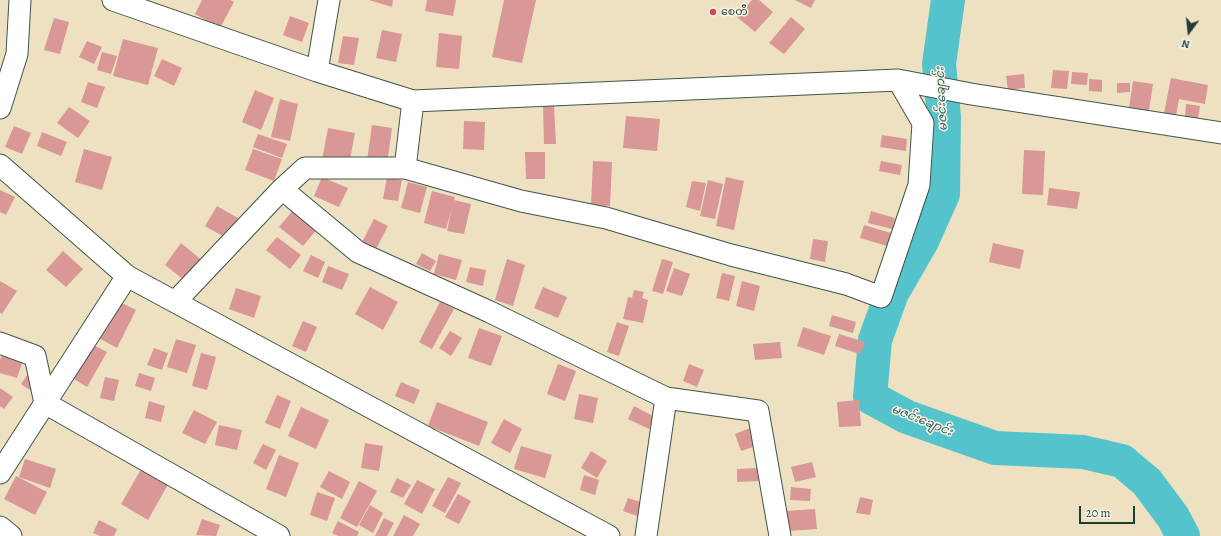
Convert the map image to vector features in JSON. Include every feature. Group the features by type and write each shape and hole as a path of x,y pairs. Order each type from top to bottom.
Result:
{"street":[{"path":"0,108 17,54 20,0"},
{"path":"113,0 317,70 413,101 898,80 971,94 1221,133"},
{"path":"317,70 329,0"},
{"path":"176,302 282,189 306,168 405,168 521,201 606,218 731,255 846,284 881,297 919,185 923,123 898,80"},
{"path":"405,168 413,101"},
{"path":"0,165 127,276 609,536"},
{"path":"282,189 358,252 490,312 666,398 758,411 780,536"},
{"path":"0,473 127,276"},
{"path":"0,343 35,356 45,403 278,536"},
{"path":"646,536 666,398"},
{"path":"0,527 11,536"}],"building":[{"path":"202,0 230,0 234,2 220,28 195,14"},
{"path":"369,0 393,0 392,7"},
{"path":"427,0 456,0 453,16 425,11"},
{"path":"504,0 536,0 522,63 492,57"},
{"path":"752,0 759,0 773,12 755,32 737,17"},
{"path":"795,0 815,0 811,8"},
{"path":"290,16 309,23 302,42 283,35"},
{"path":"791,17 805,29 784,54 769,43"},
{"path":"54,18 69,22 60,54 44,50"},
{"path":"382,30 402,34 396,62 376,58"},
{"path":"439,33 462,36 459,69 436,67"},
{"path":"343,36 359,38 354,65 338,63"},
{"path":"123,39 158,48 148,85 113,76"},
{"path":"87,41 102,47 94,64 79,57"},
{"path":"102,52 117,56 111,74 97,70"},
{"path":"162,59 182,68 174,86 154,76"},
{"path":"1053,70 1069,71 1067,89 1051,88"},
{"path":"1072,72 1088,73 1087,85 1071,84"},
{"path":"1024,74 1025,88 1008,90 1006,76"},
{"path":"1171,78 1208,85 1205,104 1179,99 1176,115 1164,113"},
{"path":"1089,79 1102,80 1102,92 1089,91"},
{"path":"1133,81 1153,84 1149,111 1129,108"},
{"path":"88,82 105,87 97,108 81,102"},
{"path":"1117,83 1130,83 1130,92 1117,93"},
{"path":"255,90 274,98 261,130 242,122"},
{"path":"280,99 298,104 290,141 271,137"},
{"path":"1186,104 1200,106 1198,119 1185,117"},
{"path":"543,105 554,105 556,144 544,144"},
{"path":"69,107 90,121 78,138 57,123"},
{"path":"626,116 660,119 657,151 623,148"},
{"path":"464,121 485,122 484,150 463,149"},
{"path":"372,125 392,128 387,164 367,161"},
{"path":"14,126 31,133 22,154 5,147"},
{"path":"328,128 355,133 349,165 322,160"},
{"path":"42,132 67,142 61,156 37,146"},
{"path":"258,134 287,144 282,158 253,147"},
{"path":"882,135 907,139 906,151 880,147"},
{"path":"84,149 112,157 102,190 75,182"},
{"path":"253,149 282,159 274,181 245,170"},
{"path":"1024,150 1045,151 1043,195 1022,194"},
{"path":"525,152 545,152 545,179 526,179"},
{"path":"593,161 612,162 610,206 591,205"},
{"path":"881,161 902,165 900,175 879,171"},
{"path":"322,177 348,188 339,207 314,196"},
{"path":"387,177 402,180 398,201 383,199"},
{"path":"726,177 744,181 734,230 716,226"},
{"path":"708,180 723,184 715,219 700,216"},
{"path":"692,181 706,183 700,211 686,207"},
{"path":"408,182 427,187 420,213 401,208"},
{"path":"1049,188 1080,192 1077,209 1047,205"},
{"path":"0,190 15,197 6,215 0,212"},
{"path":"432,191 455,197 454,200 471,204 464,234 447,231 452,208 446,229 424,223"},
{"path":"217,206 238,218 226,238 205,226"},
{"path":"294,209 318,228 303,246 279,227"},
{"path":"871,211 895,218 892,229 868,223"},
{"path":"374,219 388,226 374,253 360,246"},
{"path":"864,225 891,233 887,246 860,238"},
{"path":"277,237 301,255 290,269 266,250"},
{"path":"813,239 828,241 825,262 810,259"},
{"path":"181,243 205,263 189,284 165,265"},
{"path":"993,243 1024,250 1020,269 989,262"},
{"path":"63,251 83,269 66,287 46,270"},
{"path":"422,253 436,261 430,271 416,264"},
{"path":"439,254 462,260 456,280 434,274"},
{"path":"311,255 325,262 318,278 303,271"},
{"path":"507,259 525,265 513,306 495,300"},
{"path":"662,259 673,262 663,294 652,291"},
{"path":"328,266 349,274 342,290 322,282"},
{"path":"470,267 486,270 483,286 466,282"},
{"path":"674,268 690,274 682,296 666,291"},
{"path":"722,273 735,276 729,301 716,298"},
{"path":"0,281 17,291 2,314 0,313"},
{"path":"742,281 760,286 754,311 736,306"},
{"path":"370,287 398,302 383,330 355,314"},
{"path":"543,287 567,297 558,318 534,308"},
{"path":"236,288 261,296 254,318 229,309"},
{"path":"634,290 644,292 642,298 648,300 643,323 623,319 628,297 632,298"},
{"path":"114,299 136,310 117,348 95,336"},
{"path":"440,302 454,309 432,349 419,342"},
{"path":"832,315 856,322 853,333 829,326"},
{"path":"303,321 317,327 306,352 292,346"},
{"path":"617,322 629,326 619,356 607,352"},
{"path":"803,327 831,336 824,355 797,346"},
{"path":"479,328 502,336 491,366 468,358"},
{"path":"450,331 462,338 451,356 439,348"},
{"path":"839,334 865,342 860,354 835,346"},
{"path":"176,339 196,345 187,373 167,367"},
{"path":"780,342 782,358 755,360 753,344"},
{"path":"93,345 107,352 87,387 74,379"},
{"path":"154,348 168,353 162,370 147,365"},
{"path":"201,353 216,357 207,390 192,386"},
{"path":"2,354 23,360 17,378 0,373 0,360"},
{"path":"558,364 576,371 565,401 547,394"},
{"path":"689,364 704,370 697,387 683,381"},
{"path":"139,373 155,378 151,391 135,386"},
{"path":"28,374 36,394 21,384"},
{"path":"105,377 119,380 114,401 100,398"},
{"path":"401,382 420,390 414,404 395,396"},
{"path":"0,388 13,397 4,409 0,406"},
{"path":"579,394 598,398 593,423 574,419"},
{"path":"277,395 291,401 280,429 265,423"},
{"path":"859,400 861,426 839,427 837,402"},
{"path":"149,401 165,406 161,422 145,418"},
{"path":"437,402 488,422 479,446 428,426"},
{"path":"634,406 655,417 649,429 628,419"},
{"path":"301,407 329,420 316,449 288,436"},
{"path":"194,410 217,422 205,444 182,433"},
{"path":"504,419 522,429 510,453 491,443"},
{"path":"219,425 242,430 237,450 215,445"},
{"path":"750,428 756,446 741,451 735,434"},
{"path":"365,443 383,446 379,471 361,468"},
{"path":"263,444 276,450 266,470 253,463"},
{"path":"521,446 552,455 545,478 514,469"},
{"path":"591,451 607,461 597,478 581,468"},
{"path":"279,455 299,463 286,497 266,489"},
{"path":"25,459 56,469 50,488 19,477"},
{"path":"812,462 816,477 795,482 791,467"},
{"path":"143,466 170,481 148,520 121,504"},
{"path":"758,468 759,481 737,482 737,469"},
{"path":"329,471 350,482 342,499 320,487"},
{"path":"584,475 599,480 595,495 580,490"},
{"path":"16,476 47,492 35,515 4,499"},
{"path":"448,477 461,483 445,513 432,506"},
{"path":"397,478 411,485 403,498 390,492"},
{"path":"417,480 435,489 422,514 404,504"},
{"path":"359,481 377,491 357,527 340,518"},
{"path":"791,487 811,489 810,501 790,500"},
{"path":"317,492 335,498 327,521 310,515"},
{"path":"458,494 471,501 459,524 445,517"},
{"path":"860,497 873,500 870,515 856,513"},
{"path":"628,498 644,503 640,517 623,511"},
{"path":"370,505 383,513 373,533 359,525"},
{"path":"815,509 817,529 788,531 786,511"},
{"path":"404,515 420,524 413,536 393,536"},
{"path":"384,518 394,523 387,536 375,536"},
{"path":"202,519 220,525 216,536 196,535"},
{"path":"99,520 117,529 114,536 100,536 93,533"},
{"path":"338,521 359,532 357,536 338,536 332,533"}],"waterway":[{"name":"မဇင်းချောင်း","path":"948,0 939,64 944,117 943,194 922,241 892,293 875,340 870,397 907,417 995,448 1083,452 1122,461 1147,482 1173,517 1183,536"}],"place":[{"name":"စေတီ","path":"713,12"}]}
